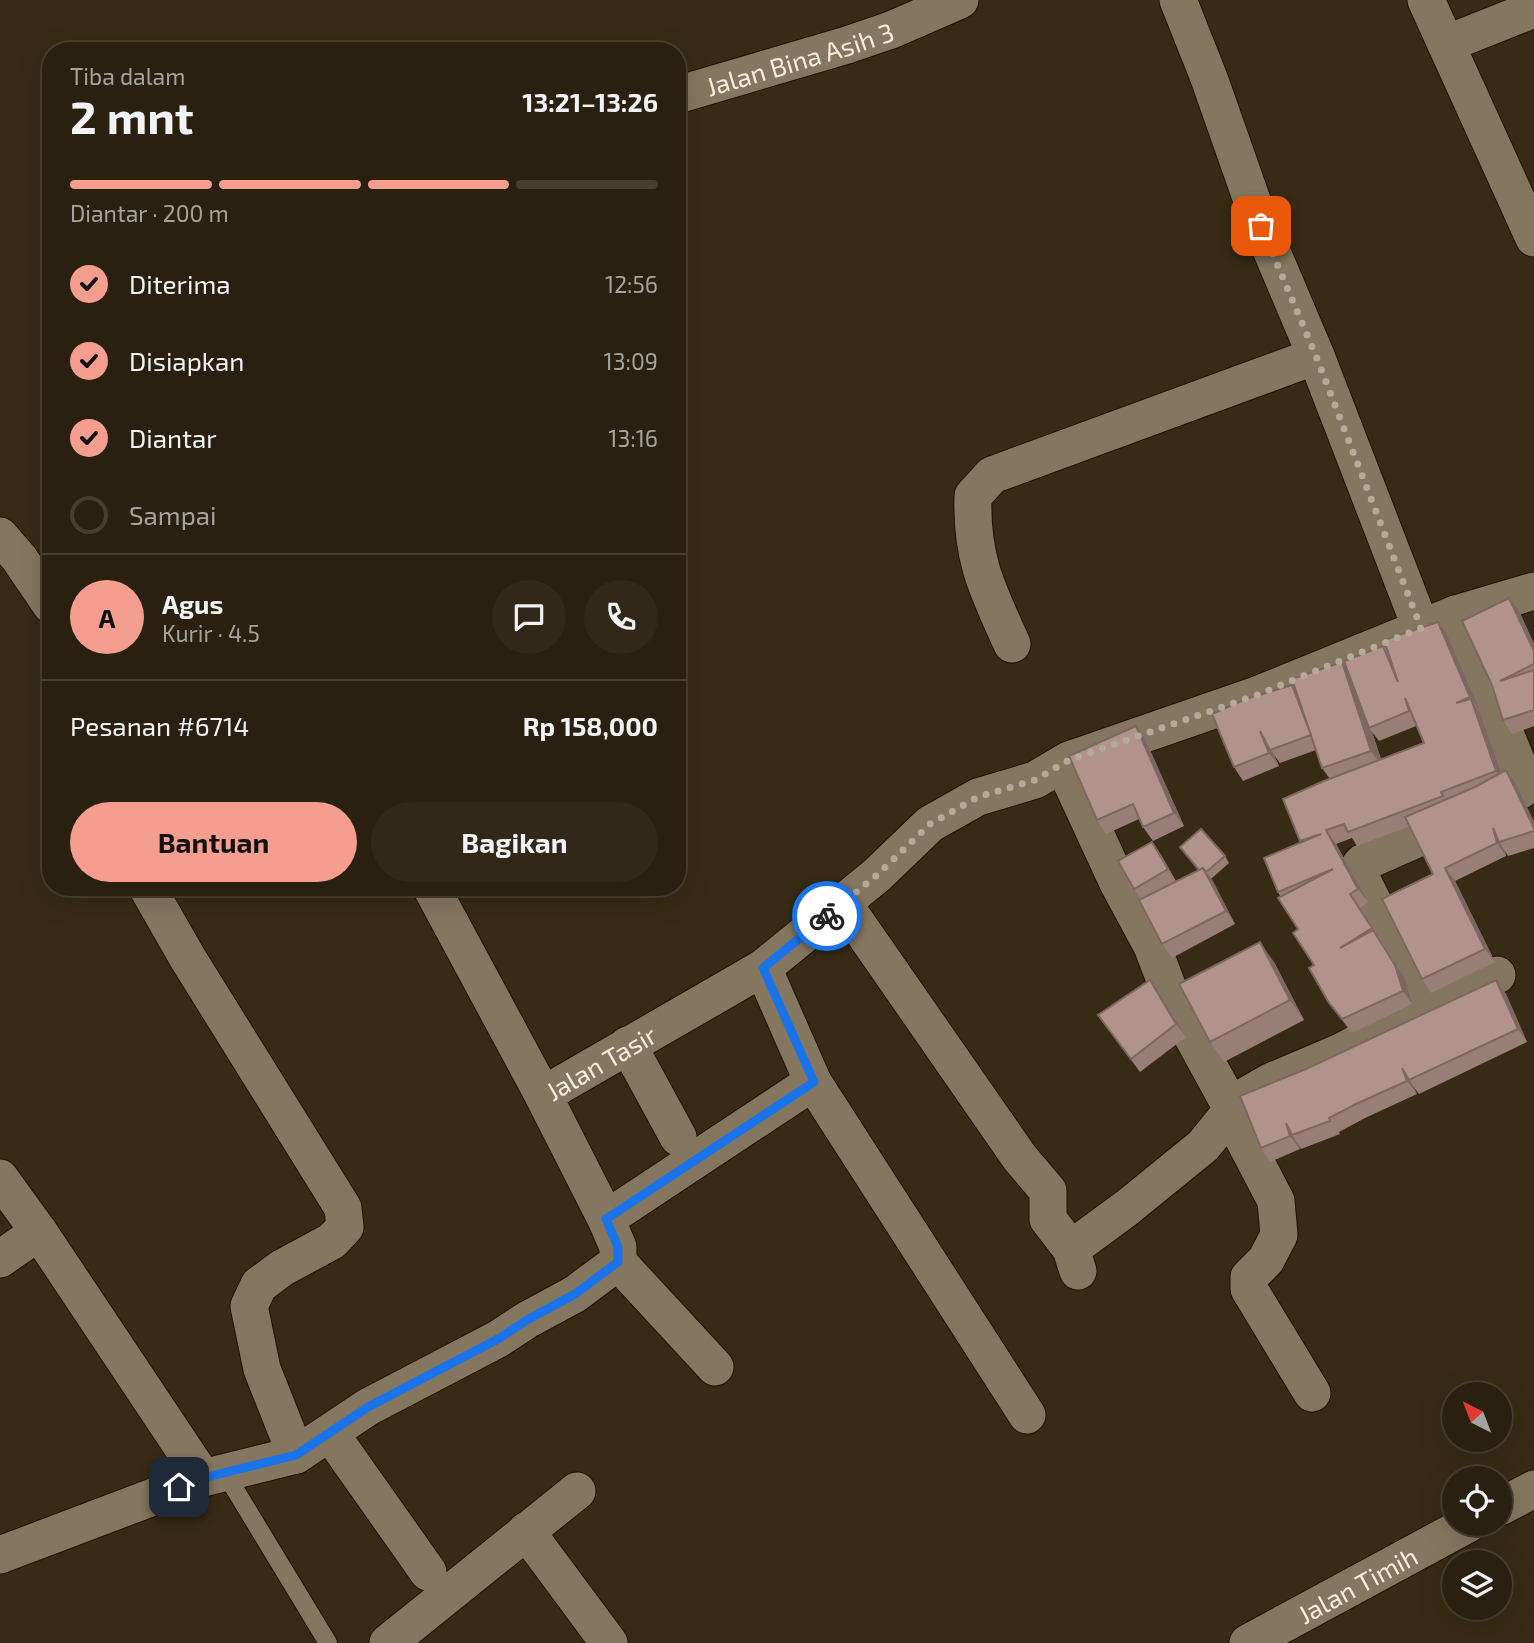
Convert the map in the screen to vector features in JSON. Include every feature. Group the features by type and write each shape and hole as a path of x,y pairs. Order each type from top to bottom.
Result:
{"street":[{"name":"Jalan Bina Asih 3","path":"686,93 847,45 891,30 960,0"},
{"path":"1178,0 1209,78 1261,226 1316,356 1421,628"},
{"path":"1426,0 1534,238"},
{"path":"1446,44 1534,9"},
{"path":"1012,644 984,583 975,544 973,496 992,475 1316,356"},
{"path":"0,536 42,592"},
{"name":"Jalan Tasir","path":"618,1262 618,1247 606,1219 543,1094 763,968 877,875 930,824 978,797 1035,780 1069,760 1257,695 1456,614 1534,591"},
{"path":"1426,1006 1365,888 1359,867 1362,863 1521,790 1525,782 1456,614"},
{"path":"1063,764 1118,883 1152,946 1173,1001 1276,1201 1279,1235 1266,1260 1249,1277 1249,1289 1312,1393"},
{"path":"152,896 343,1208 345,1227 332,1241 282,1268 259,1285 249,1306 262,1369 296,1455"},
{"path":"435,896 543,1094"},
{"path":"843,904 1020,1158 1048,1191 1048,1219 1074,1260 1128,1207 1203,1146 1230,1109 1270,1082 1343,1051 1426,1006 1497,975"},
{"path":"763,968 814,1082 1027,1415"},
{"path":"628,1045 678,1137"},
{"path":"606,1219 814,1082"},
{"path":"0,1178 214,1475"},
{"path":"0,1259 39,1232"},
{"path":"0,1555 214,1475 296,1455 368,1407 498,1339 575,1294 618,1262 715,1367"},
{"path":"330,1433 428,1572"},
{"path":"1512,1501 1534,1489"},
{"path":"388,1643 577,1491"},
{"path":"526,1531 609,1643"},
{"name":"Jalan Timih","path":"1248,1643 1446,1536"}],"lane":[{"path":"214,1475 328,1643"}],"building":[{"path":"1509,598 1534,651 1534,664 1500,681 1534,670 1534,710 1503,720 1492,685 1462,621"},
{"path":"1438,622 1470,697 1456,703 1471,699 1496,771 1441,792 1443,796 1348,832 1344,824 1326,830 1358,889 1350,894 1372,928 1340,948 1373,930 1395,965 1403,991 1342,1019 1329,1003 1309,968 1314,965 1293,933 1298,929 1278,898 1333,869 1278,892 1264,858 1321,834 1300,841 1283,799 1424,743 1405,698 1409,711 1369,728 1344,661 1383,646 1398,682 1384,640"},
{"path":"1342,662 1371,751 1322,768 1292,679"},
{"path":"1292,685 1311,735 1270,750 1260,731 1269,753 1234,767 1212,714 1246,699"},
{"path":"1136,726 1174,813 1143,827 1133,804 1097,820 1069,756"},
{"path":"1506,770 1534,831 1499,842 1493,828 1497,843 1445,868 1485,949 1422,979 1382,899 1433,874 1405,817 1475,787"},
{"path":"1201,829 1225,856 1206,872 1203,868 1199,870 1180,847"},
{"path":"1152,842 1168,869 1134,889 1118,861"},
{"path":"1203,868 1226,911 1162,944 1139,900"},
{"path":"1260,942 1290,1000 1210,1042 1179,984"},
{"path":"1150,980 1176,1024 1131,1059 1098,1015"},
{"path":"1496,980 1518,1029 1409,1080 1402,1068 1407,1081 1329,1118 1330,1121 1292,1135 1286,1123 1290,1136 1261,1148 1240,1096 1306,1069"}],"way so far":[{"path":"827,916 877,875 930,824 978,797 1035,780 1069,760 1257,695 1421,628 1316,356 1261,226"}],"route":[{"path":"179,1487 203,1478 296,1455 368,1407 498,1339 575,1294 618,1262 618,1247 606,1219 814,1082 763,968 827,916"}]}
